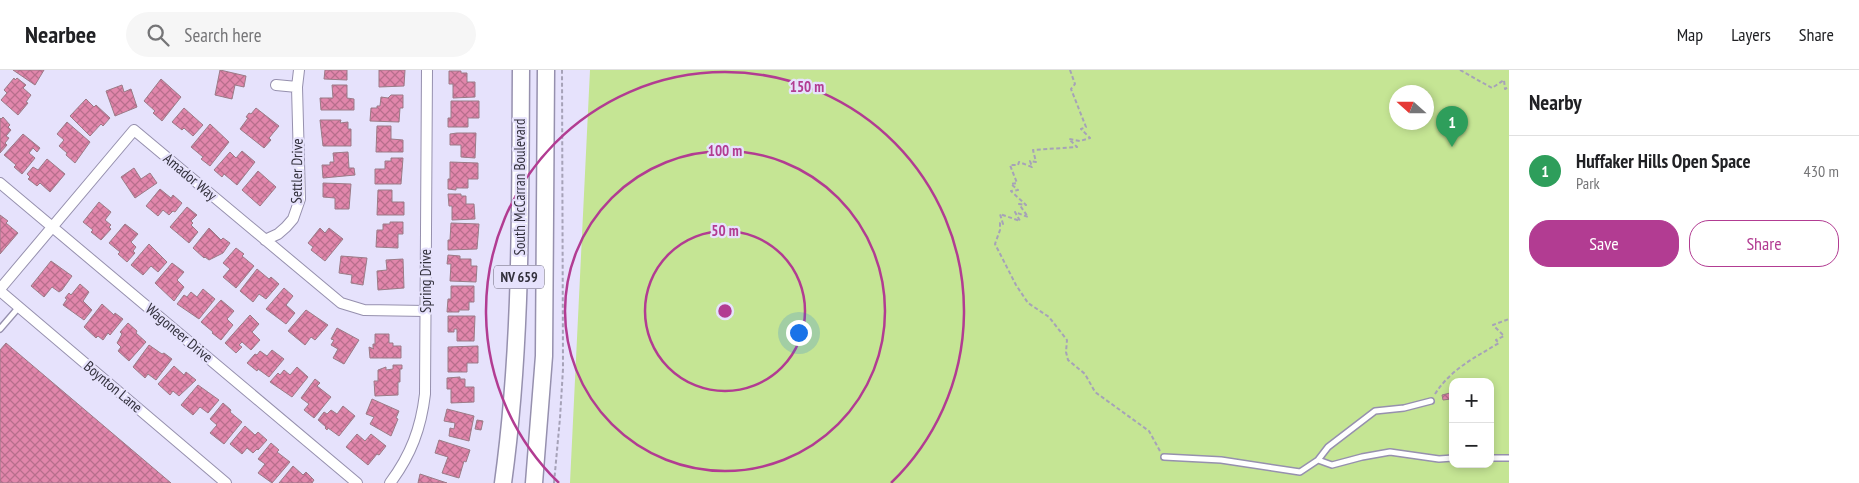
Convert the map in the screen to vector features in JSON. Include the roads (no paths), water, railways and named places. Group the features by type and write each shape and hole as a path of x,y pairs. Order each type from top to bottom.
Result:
{"main road":[{"name":"South McCarran Boulevard","path":"503,483 513,399 518,332 521,70"},
{"name":"South McCarran Boulevard","path":"534,483 544,356 546,70"}],"street":[{"name":"Settler Drive","path":"265,240 278,234 293,219 300,199 299,70"},
{"name":"Spring Drive","path":"390,483 411,451 418,434 425,394 428,70"},
{"path":"276,85 298,88"},
{"name":"Amador Way","path":"0,290 134,130 333,297 352,308 364,310 426,311"},
{"name":"Wagoneer Drive","path":"0,183 357,483"},
{"name":"Boynton Lane","path":"0,290 226,483"}],"lane":[{"path":"0,329 19,307"},
{"path":"1164,457 1221,460 1300,472 1318,460 1328,447 1375,411 1404,408 1431,401"},
{"path":"1318,460 1332,465 1390,452 1449,458"},
{"path":"1494,458 1509,458"}],"place":[{"name":"Huffaker Hills Open Space","path":"1452,147"}]}
